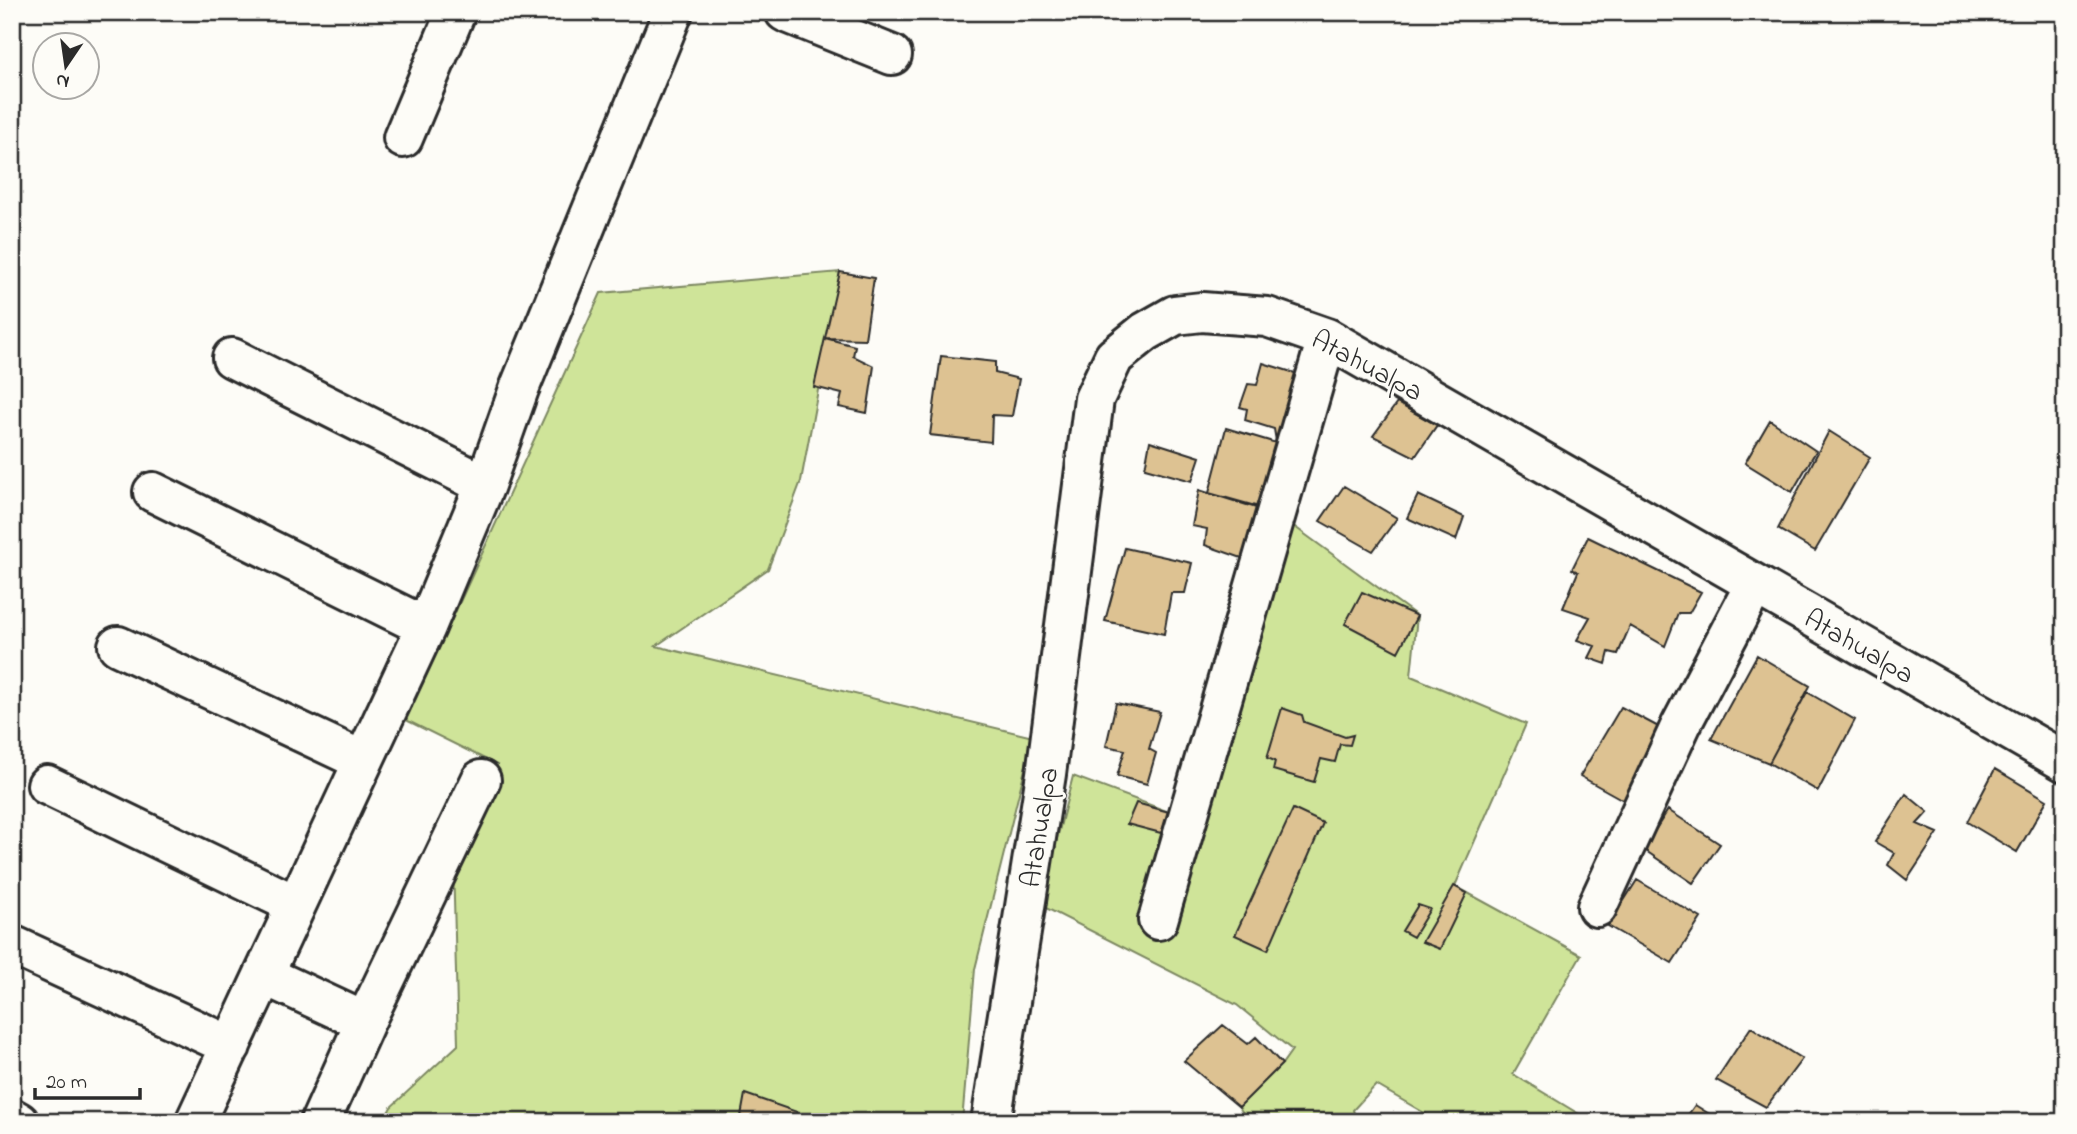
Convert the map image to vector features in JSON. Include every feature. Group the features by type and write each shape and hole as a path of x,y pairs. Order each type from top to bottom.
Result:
{"street":[{"path":"403,138 456,12"},
{"path":"195,1122 426,627 485,485 519,389 673,12"},
{"path":"785,12 892,55"},
{"name":"Atahualpa","path":"991,1122 1046,774 1094,399 1114,357 1145,332 1175,315 1202,312 1267,317 1327,338 2065,762"},
{"path":"1157,920 1327,338"},
{"path":"232,358 485,485"},
{"path":"153,492 426,627"},
{"path":"1597,907 1681,725 1755,584"},
{"path":"118,646 363,761"},
{"path":"320,1122 481,780"},
{"path":"47,785 296,905"},
{"path":"12,945 231,1046"},
{"path":"264,975 365,1022"},
{"path":"12,1118 19,1122"}],"path":[{"path":"1932,1122 1937,1115 1940,1122"}],"green space":[{"path":"840,272 801,481 768,569 656,646 1033,737 975,969 962,1122 383,1122 391,1107 458,1045 453,863 497,765 406,720 601,293"},
{"path":"1273,511 1417,616 1411,676 1526,724 1455,886 1581,955 1513,1074 1592,1122 1440,1122 1376,1085 1353,1110 1357,1122 1249,1122 1239,1107 1282,1064 1292,1050 1237,1005 1040,905 1073,776 1169,812"}],"building":[{"path":"840,272 874,278 865,339 825,338"},
{"path":"825,338 855,346 853,356 874,366 867,413 839,407 842,394 814,387"},
{"path":"941,356 995,362 995,373 1019,379 1012,416 992,415 991,442 930,435"},
{"path":"1263,363 1314,379 1293,448 1276,441 1274,429 1245,420 1247,409 1240,407 1248,384 1257,385"},
{"path":"1397,403 1437,425 1415,457 1373,436"},
{"path":"1770,420 1816,451 1792,492 1745,463"},
{"path":"1226,428 1293,448 1273,511 1209,493"},
{"path":"1829,431 1870,457 1815,551 1778,529"},
{"path":"1150,441 1200,457 1192,481 1145,468"},
{"path":"1344,486 1397,518 1373,551 1320,521"},
{"path":"1199,490 1266,511 1253,562 1205,545 1207,529 1192,526"},
{"path":"1418,495 1464,517 1456,540 1407,518"},
{"path":"1588,537 1701,592 1689,613 1678,613 1665,646 1630,626 1618,654 1609,652 1606,664 1589,658 1595,646 1577,640 1590,617 1563,608 1578,572 1572,569"},
{"path":"1125,548 1192,563 1185,593 1171,593 1164,634 1105,621"},
{"path":"1362,592 1417,616 1398,652 1345,624"},
{"path":"1757,655 1810,686 1769,763 1711,739"},
{"path":"1807,692 1855,720 1818,791 1769,763"},
{"path":"1116,703 1160,712 1149,749 1156,753 1147,784 1117,776 1125,750 1106,746"},
{"path":"1621,707 1666,731 1625,801 1580,776"},
{"path":"1282,708 1302,715 1304,722 1345,737 1353,735 1350,745 1340,744 1335,762 1321,759 1314,782 1273,770 1275,761 1267,758"},
{"path":"1995,769 2047,800 2017,852 1967,822"},
{"path":"1906,794 1928,812 1917,824 1938,833 1907,880 1888,865 1894,853 1875,842"},
{"path":"1136,803 1169,812 1161,833 1127,824"},
{"path":"1293,809 1323,823 1268,950 1235,935"},
{"path":"1668,810 1720,844 1693,883 1643,849"},
{"path":"1637,880 1701,918 1672,963 1608,926"},
{"path":"1454,886 1467,893 1440,949 1422,942"},
{"path":"1418,905 1430,909 1413,937 1402,931"},
{"path":"1223,1025 1248,1044 1256,1037 1282,1064 1239,1107 1184,1061"},
{"path":"1751,1027 1802,1059 1766,1107 1716,1080"},
{"path":"745,1094 797,1112 793,1122 754,1122 741,1116"},
{"path":"1695,1105 1722,1122 1683,1122"}]}
